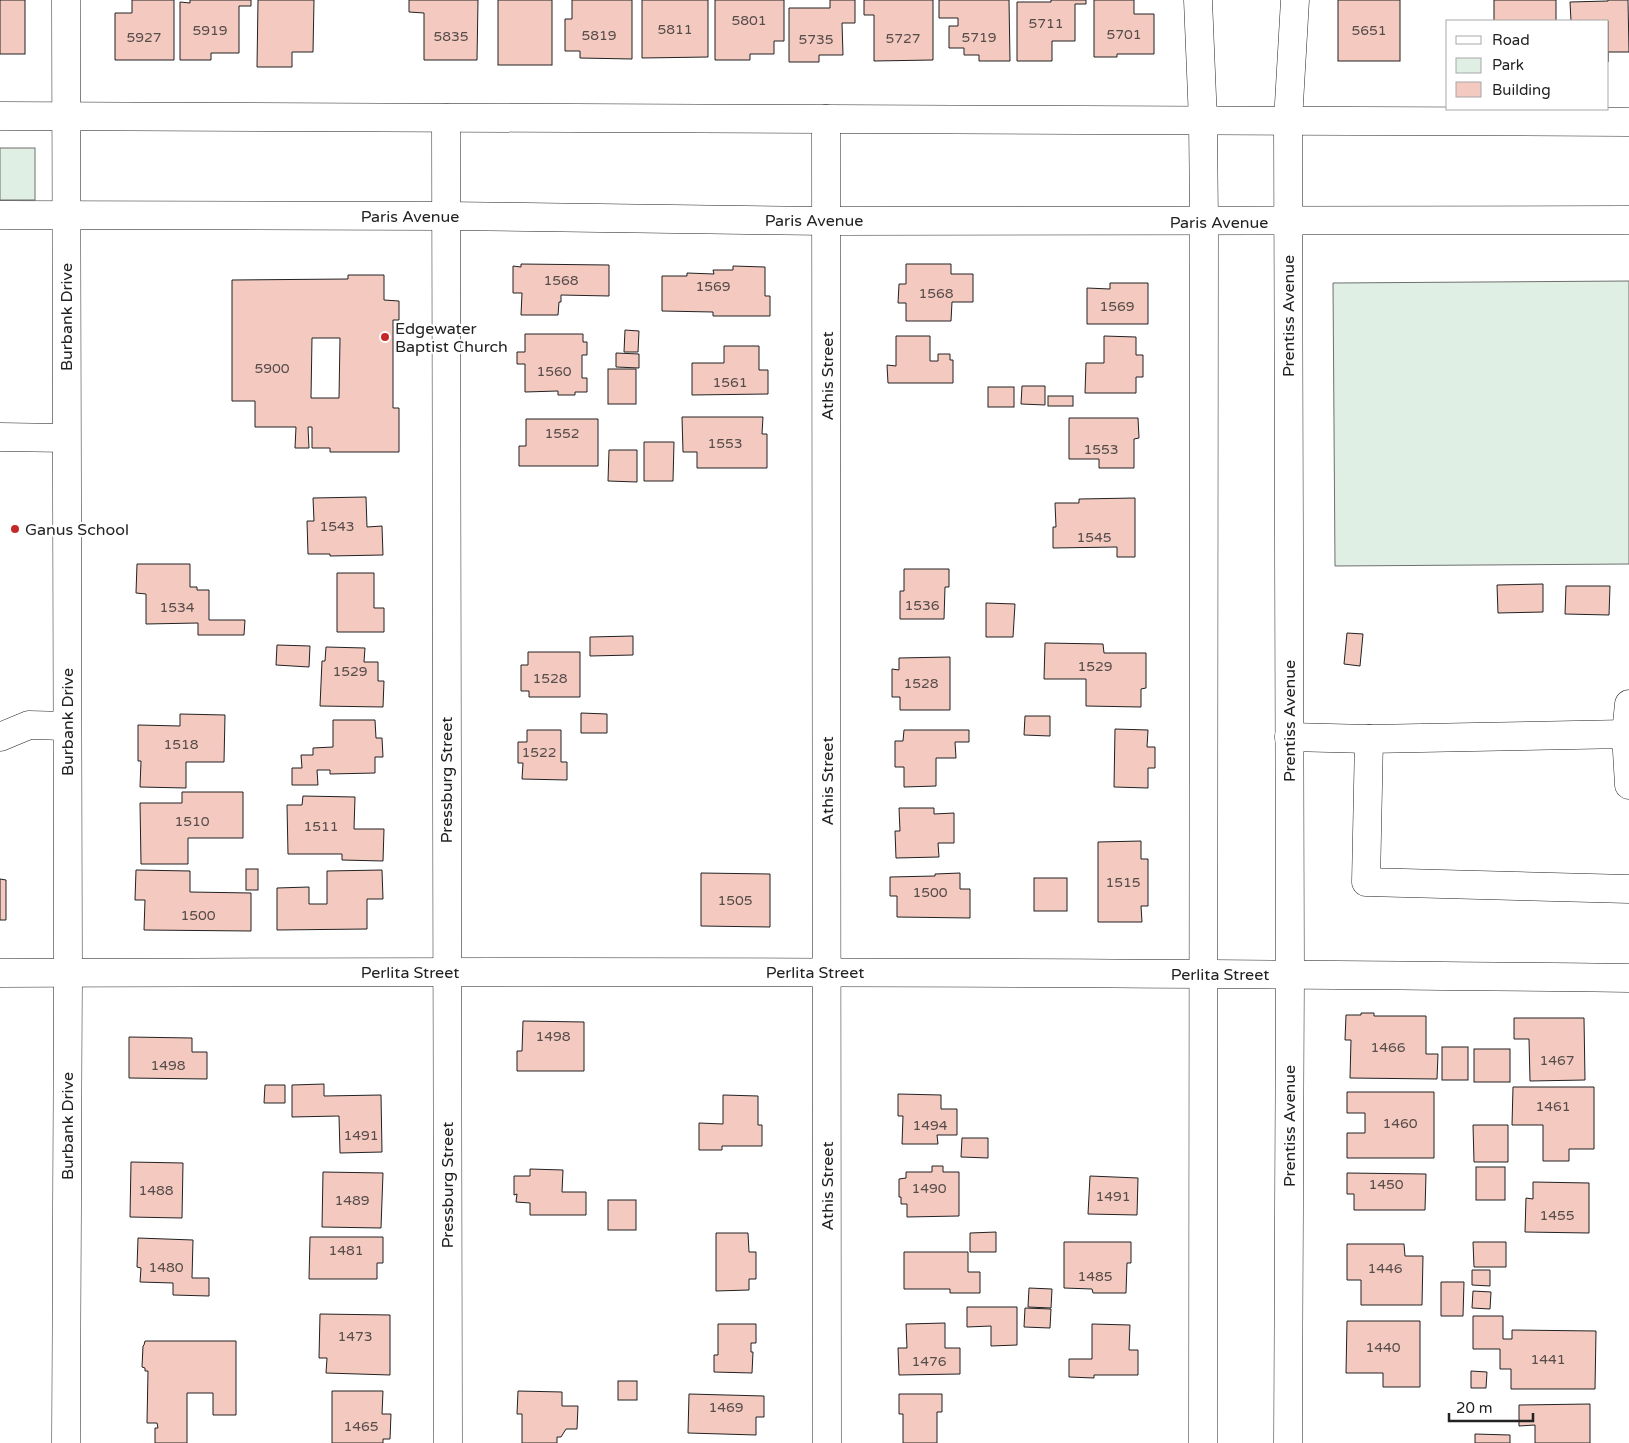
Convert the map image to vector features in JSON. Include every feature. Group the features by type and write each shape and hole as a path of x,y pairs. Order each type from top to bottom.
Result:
{"street":[{"name":"Burbank Drive","path":"66,0 68,973 66,1443"},
{"path":"1198,0 1203,121 1204,222 1203,1443"},
{"name":"Prentiss Avenue","path":"1288,1443 1290,974 1288,121 1295,0"},
{"path":"0,116 1629,122"},
{"name":"Pressburg Street","path":"446,118 448,1443"},
{"name":"Athis Street","path":"826,119 827,1443"},
{"name":"Paris Avenue","path":"0,215 446,216 826,221 1288,222 1629,220"},
{"path":"0,437 66,438"},
{"path":"1629,704 1626,734 1629,785"},
{"path":"0,737 29,725 67,726"},
{"path":"1289,737 1369,739 1626,734"},
{"path":"1369,739 1366,882 1629,889"},
{"name":"Perlita Street","path":"0,973 828,972 1629,978"}],"green space":[{"path":"0,148 35,148 35,200 0,200"},
{"path":"1629,281 1629,564 1335,566 1333,283"}],"building":[{"path":"0,0 25,0 25,54 0,54"},
{"path":"132,0 174,0 174,60 115,60 115,13 132,13"},
{"path":"190,0 251,0 251,6 239,6 239,53 211,53 211,60 180,60 180,2 190,3"},
{"path":"258,0 314,0 313,52 292,52 292,67 257,67"},
{"path":"409,0 478,0 477,60 424,60 424,13 409,12"},
{"path":"498,0 552,0 552,65 498,65"},
{"path":"572,0 632,0 632,59 580,58 580,51 565,51 565,19 572,19"},
{"path":"642,0 708,0 708,57 642,58"},
{"path":"715,0 784,0 784,41 774,41 774,54 750,54 750,60 715,60"},
{"path":"830,0 855,0 855,23 842,23 843,55 819,55 819,62 789,62 789,8 830,8"},
{"path":"864,0 933,0 933,60 874,61 874,15 864,15"},
{"path":"939,0 1009,0 1010,61 979,61 979,55 964,55 964,48 949,48 949,26 958,26 958,18 939,18"},
{"path":"1051,0 1086,0 1086,4 1075,4 1075,41 1052,41 1052,61 1017,61 1017,2 1051,2"},
{"path":"1094,0 1134,0 1134,14 1154,14 1154,54 1117,54 1117,57 1094,57"},
{"path":"1338,0 1400,0 1400,61 1338,61"},
{"path":"1494,0 1556,0 1556,20 1494,20"},
{"path":"1628,0 1629,52 1609,52 1609,20 1571,20 1570,2"},
{"path":"521,264 609,265 609,296 561,295 558,315 521,315 522,293 513,293 513,266 521,267"},
{"path":"906,264 951,264 951,274 973,274 973,302 952,302 951,321 906,321 906,303 898,303 899,284 906,284"},
{"path":"733,266 765,267 765,296 770,296 770,316 713,316 713,312 662,311 662,276 687,276 687,273 714,274 713,270 733,270"},
{"path":"348,275 384,275 384,300 399,301 399,320 393,320 393,408 399,408 399,452 330,452 330,448 312,448 312,427 308,427 309,448 295,448 296,427 255,427 255,401 232,401 232,280 348,279","holes":["312,338 340,338 339,398 311,398"]},
{"path":"1110,283 1148,283 1148,324 1087,324 1087,288 1110,289"},
{"path":"625,330 639,331 638,352 624,352"},
{"path":"525,334 583,334 583,342 587,342 587,355 582,355 582,378 587,378 587,392 575,392 575,395 558,395 558,391 525,392 525,364 517,364 517,352 525,352"},
{"path":"896,336 930,336 930,361 938,361 938,354 950,354 950,360 953,360 953,383 888,383 887,365 896,366"},
{"path":"1104,336 1136,337 1136,355 1143,355 1143,377 1136,377 1136,393 1085,393 1086,363 1104,363"},
{"path":"724,346 759,346 759,370 768,370 768,394 692,395 692,363 724,363"},
{"path":"616,353 639,354 639,368 616,367"},
{"path":"608,369 636,369 636,404 608,404"},
{"path":"1022,386 1045,386 1045,405 1021,404"},
{"path":"988,387 1014,387 1014,407 988,407"},
{"path":"1048,396 1073,396 1073,406 1048,406"},
{"path":"682,417 763,417 762,434 767,434 767,468 697,468 697,452 683,452"},
{"path":"1069,418 1138,418 1139,438 1134,439 1134,468 1099,468 1099,459 1069,459"},
{"path":"526,419 598,419 598,466 519,466 519,446 526,446"},
{"path":"644,442 674,442 673,481 644,481"},
{"path":"609,450 637,450 637,482 608,481"},
{"path":"366,497 367,527 382,526 383,555 330,556 330,554 308,554 307,521 314,521 313,498"},
{"path":"1135,498 1135,557 1117,557 1117,547 1053,548 1053,527 1056,527 1055,503 1079,503 1079,499"},
{"path":"137,564 190,564 190,587 197,587 197,590 209,590 209,620 245,620 244,635 198,635 198,623 146,624 146,594 136,593"},
{"path":"904,569 949,569 949,587 945,587 944,619 900,619 900,591 904,591"},
{"path":"337,573 374,573 374,608 384,608 384,632 337,632"},
{"path":"1543,584 1543,612 1498,613 1497,585"},
{"path":"1566,586 1610,586 1609,615 1565,614"},
{"path":"986,603 1015,604 1013,637 986,637"},
{"path":"1347,633 1363,634 1360,666 1344,664"},
{"path":"633,636 633,655 590,656 590,637"},
{"path":"1045,643 1103,644 1104,653 1146,653 1146,688 1141,689 1141,707 1086,706 1086,679 1044,679"},
{"path":"277,645 310,646 309,667 276,665"},
{"path":"326,647 365,648 364,662 378,662 378,681 384,681 383,707 320,706 322,661 325,661"},
{"path":"528,652 580,652 580,697 529,697 529,691 521,691 521,665 528,665"},
{"path":"950,657 950,710 900,710 900,697 892,697 892,669 899,670 899,658"},
{"path":"581,713 607,714 607,733 581,733"},
{"path":"180,714 225,715 224,762 186,762 186,788 140,787 141,761 138,761 138,725 180,726"},
{"path":"1025,716 1050,716 1050,736 1024,735"},
{"path":"333,720 375,720 376,738 382,738 383,757 375,757 375,773 330,774 330,770 317,770 318,785 292,785 292,768 302,768 301,755 313,755 313,748 333,747"},
{"path":"1115,729 1148,730 1147,747 1155,747 1155,768 1148,768 1148,788 1114,787"},
{"path":"527,730 561,730 561,762 567,762 567,780 522,779 523,763 518,763 518,742 527,742"},
{"path":"904,730 969,730 969,742 955,742 956,758 936,758 936,786 904,787 904,767 895,767 895,741 903,741"},
{"path":"182,792 243,792 243,838 188,838 188,864 141,864 140,803 182,803"},
{"path":"303,796 355,797 354,829 384,829 383,861 342,860 342,854 288,854 287,805 302,805"},
{"path":"899,808 934,808 934,814 954,813 954,843 938,843 939,857 896,858 895,831 900,831"},
{"path":"1141,841 1141,859 1148,859 1148,906 1141,906 1142,922 1098,922 1098,842"},
{"path":"246,869 258,869 258,890 246,890"},
{"path":"136,870 190,871 190,892 251,893 251,931 144,930 145,900 135,900"},
{"path":"382,870 383,899 367,899 367,929 277,930 277,888 309,887 309,904 327,904 327,871"},
{"path":"701,873 770,874 770,927 701,926"},
{"path":"960,873 960,889 970,889 970,918 897,917 897,896 890,896 890,877 935,876 935,874"},
{"path":"1034,878 1067,878 1067,911 1034,911"},
{"path":"0,879 6,880 6,920 0,920"},
{"path":"1361,1013 1374,1013 1374,1016 1426,1016 1426,1054 1438,1054 1437,1079 1350,1078 1351,1040 1345,1040 1346,1015 1361,1015"},
{"path":"1514,1018 1584,1018 1585,1080 1530,1081 1529,1039 1514,1039"},
{"path":"523,1021 584,1022 584,1071 517,1071 517,1051 522,1051"},
{"path":"129,1037 192,1038 192,1052 207,1052 207,1079 129,1078"},
{"path":"1442,1047 1468,1047 1468,1080 1442,1080"},
{"path":"1474,1049 1510,1049 1510,1082 1474,1082"},
{"path":"324,1084 324,1096 381,1095 382,1152 340,1153 339,1116 292,1117 292,1085"},
{"path":"265,1085 285,1085 285,1103 264,1103"},
{"path":"1513,1087 1594,1087 1594,1149 1569,1149 1569,1161 1543,1161 1543,1125 1512,1125"},
{"path":"1347,1092 1434,1092 1434,1158 1347,1158 1347,1133 1365,1133 1365,1113 1347,1113"},
{"path":"898,1094 941,1095 941,1109 957,1109 957,1135 937,1135 938,1144 902,1144 903,1116 898,1116"},
{"path":"723,1095 758,1096 758,1125 762,1125 762,1146 722,1146 722,1150 699,1150 699,1123 723,1124"},
{"path":"1473,1125 1508,1125 1508,1162 1474,1162"},
{"path":"962,1138 988,1138 988,1158 961,1157"},
{"path":"131,1162 183,1163 182,1218 130,1217"},
{"path":"932,1166 943,1166 943,1172 959,1172 959,1216 907,1217 907,1204 901,1204 901,1197 899,1197 899,1179 906,1178 906,1172 932,1172"},
{"path":"1476,1167 1505,1167 1505,1200 1476,1200"},
{"path":"530,1169 563,1170 562,1192 586,1192 586,1215 530,1215 530,1203 516,1202 517,1194 514,1195 514,1176 530,1176"},
{"path":"323,1172 383,1173 381,1228 322,1227"},
{"path":"1347,1173 1426,1174 1425,1210 1354,1210 1354,1194 1347,1194"},
{"path":"1090,1176 1138,1178 1137,1215 1088,1214"},
{"path":"1533,1182 1589,1183 1589,1233 1525,1232 1526,1198 1533,1199"},
{"path":"608,1200 636,1200 636,1230 608,1230"},
{"path":"996,1232 996,1252 970,1252 970,1233"},
{"path":"716,1233 748,1233 749,1252 756,1252 756,1279 749,1279 749,1290 716,1291"},
{"path":"310,1237 383,1237 383,1263 377,1263 377,1279 309,1279"},
{"path":"138,1238 193,1240 192,1278 209,1278 209,1296 173,1295 173,1283 140,1282 141,1268 137,1267"},
{"path":"1064,1242 1131,1242 1131,1263 1127,1263 1126,1293 1093,1293 1092,1289 1064,1288"},
{"path":"1473,1242 1506,1242 1506,1267 1474,1267"},
{"path":"1347,1244 1404,1244 1405,1256 1423,1256 1422,1305 1361,1305 1361,1280 1347,1280"},
{"path":"904,1252 968,1252 968,1272 980,1272 980,1293 950,1293 950,1289 904,1289"},
{"path":"1472,1270 1490,1270 1490,1286 1472,1285"},
{"path":"1441,1282 1464,1282 1463,1316 1441,1316"},
{"path":"1029,1288 1052,1289 1051,1308 1028,1307"},
{"path":"1473,1291 1491,1292 1490,1309 1472,1308"},
{"path":"967,1307 1017,1307 1017,1345 991,1346 991,1326 967,1327"},
{"path":"1025,1308 1051,1309 1050,1328 1024,1327"},
{"path":"320,1314 390,1315 390,1375 326,1373 327,1358 319,1358"},
{"path":"1473,1316 1503,1316 1503,1339 1512,1339 1512,1330 1596,1331 1595,1389 1511,1389 1511,1369 1500,1369 1500,1349 1473,1349"},
{"path":"1347,1321 1420,1321 1420,1387 1383,1387 1383,1373 1346,1373"},
{"path":"945,1323 945,1348 960,1348 960,1374 899,1375 898,1348 907,1348 906,1324"},
{"path":"718,1324 756,1324 756,1343 751,1343 751,1352 753,1352 752,1373 714,1372 714,1355 718,1355"},
{"path":"1092,1324 1130,1325 1129,1350 1138,1350 1138,1375 1094,1375 1094,1378 1069,1377 1069,1359 1092,1359"},
{"path":"145,1341 236,1341 236,1415 213,1415 213,1393 187,1393 187,1443 155,1443 157,1423 147,1423 148,1371 145,1371 145,1368 142,1367"},
{"path":"1471,1371 1487,1372 1486,1388 1471,1388"},
{"path":"618,1381 637,1381 637,1400 618,1400"},
{"path":"332,1391 383,1391 382,1414 391,1414 390,1439 383,1439 383,1443 332,1443"},
{"path":"518,1391 562,1392 562,1406 578,1406 577,1429 566,1429 561,1437 557,1437 557,1443 522,1443 522,1414 517,1414"},
{"path":"689,1394 764,1396 764,1417 756,1417 756,1435 688,1433"},
{"path":"899,1394 942,1394 942,1412 937,1412 937,1443 903,1443 903,1414 899,1414"},
{"path":"1590,1404 1590,1443 1535,1443 1535,1425 1519,1426 1519,1405"},
{"path":"1475,1434 1510,1435 1510,1443 1475,1443"}],"place":[{"name":"Edgewater Baptist Church","path":"385,337"},
{"name":"Ganus School","path":"15,529"}]}
